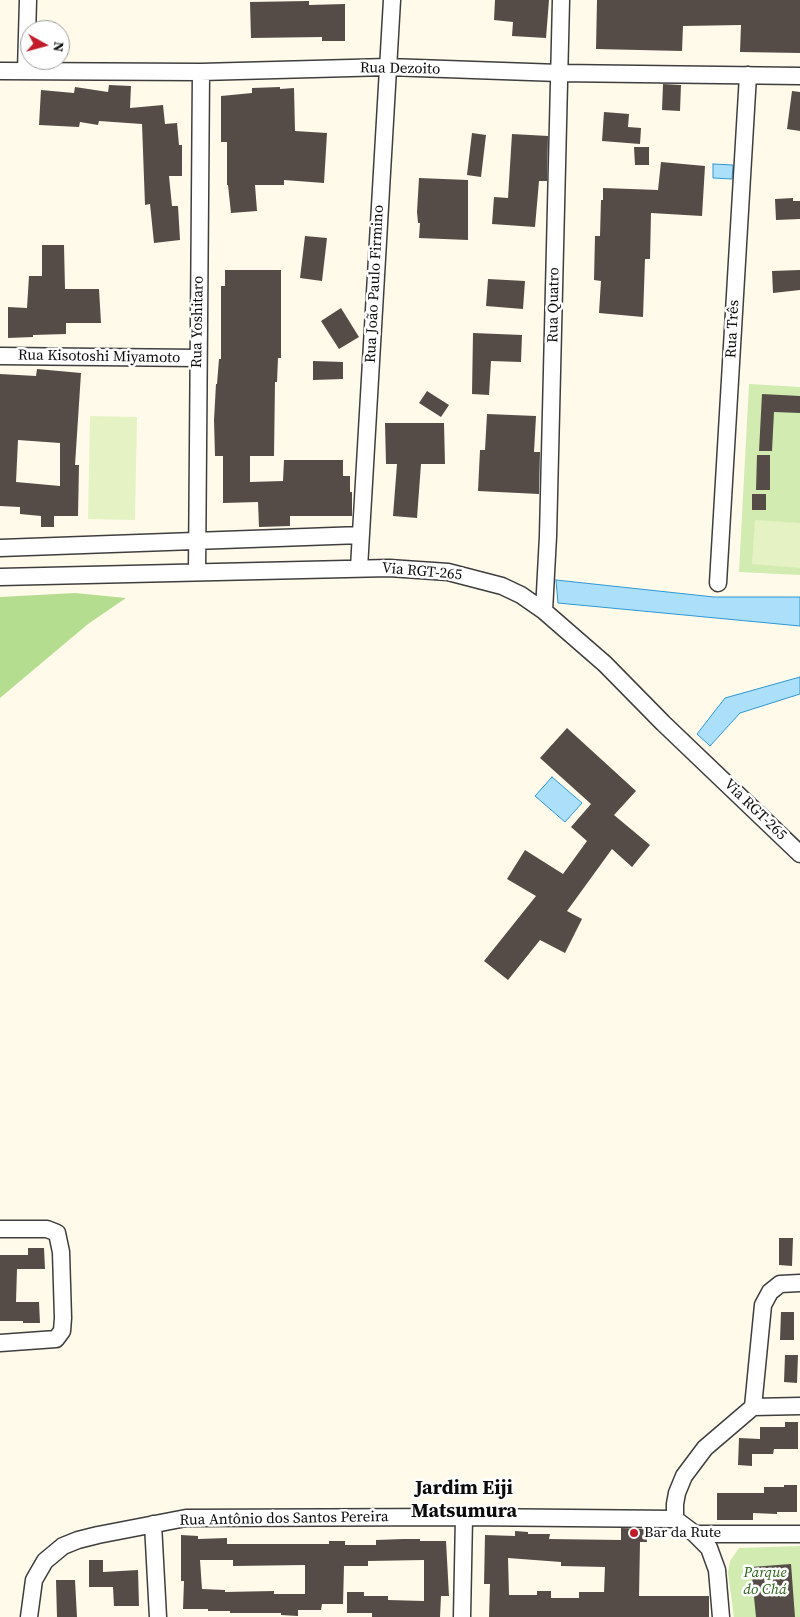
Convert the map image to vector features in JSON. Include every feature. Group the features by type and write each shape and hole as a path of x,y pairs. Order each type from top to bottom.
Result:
{"street":[{"path":"26,71 28,0"},
{"name":"Rua João Paulo Firmino","path":"359,568 392,0"},
{"name":"Rua Quatro","path":"544,611 548,536 561,0"},
{"name":"Rua Dezoito","path":"0,71 201,72 388,67 559,73 800,76"},
{"name":"Rua Yoshitaro","path":"197,572 201,72"},
{"name":"Rua Três","path":"718,583 748,75"},
{"name":"Rua Kisotoshi Miyamoto","path":"0,356 198,358"},
{"path":"0,548 361,535"},
{"name":"Via RGT-265","path":"0,577 359,568 448,572 502,586 521,595 544,611 605,664 670,730 800,854"},
{"path":"0,1229 47,1229 57,1233 61,1252 63,1318 62,1331 56,1339 0,1343"},
{"path":"753,1407 763,1305 770,1292 780,1284 800,1282"},
{"path":"721,1617 717,1570 714,1558 709,1548 695,1534 675,1519 675,1504 684,1476 705,1448 753,1407 800,1406"},
{"path":"462,1617 464,1517"},
{"name":"Rua Antônio dos Santos Pereira","path":"29,1614 34,1580 45,1561 63,1546 98,1535 186,1518 464,1517 675,1519"},
{"path":"153,1524 158,1617"},
{"path":"695,1534 800,1534"}],"green space":[{"path":"749,384 800,387 800,575 739,572"},
{"path":"90,416 137,417 135,520 88,519"},
{"path":"755,520 800,523 800,568 752,564"},
{"path":"75,593 126,598 88,624 0,698 0,597"},
{"name":"Parque do Chá","path":"800,1546 800,1617 734,1617 728,1573 730,1561 739,1548"}],"water":[{"path":"713,164 733,165 732,179 713,178"},
{"path":"556,580 714,597 800,597 800,626 558,603"},
{"path":"800,677 800,694 740,713 710,746 697,734 725,698"},
{"path":"552,777 582,803 565,822 535,796"}],"building":[{"path":"495,0 549,0 546,38 512,36 513,22 494,20"},
{"path":"597,0 800,0 800,53 740,52 741,25 683,26 682,51 596,49"},
{"path":"309,1 309,5 345,4 345,41 322,41 322,37 251,38 250,2"},
{"path":"663,84 681,85 680,111 662,110"},
{"path":"109,85 131,86 130,108 163,105 165,124 177,123 179,145 182,145 182,176 169,176 172,206 178,206 180,240 154,243 150,204 145,205 142,124 99,121 98,125 80,122 79,127 39,125 41,90 74,93 75,87 108,92"},
{"path":"280,87 280,89 294,88 295,131 327,133 324,183 284,180 284,185 255,185 257,211 231,213 227,185 227,142 221,142 221,96 252,93 252,88"},
{"path":"792,91 800,92 800,131 787,129"},
{"path":"604,112 629,114 628,127 641,128 640,144 602,141"},
{"path":"472,133 486,135 481,177 467,175"},
{"path":"512,134 548,136 547,181 539,181 535,227 492,224 494,197 508,198"},
{"path":"634,147 649,147 649,165 635,165"},
{"path":"661,162 705,166 702,216 651,213 650,259 645,259 643,317 599,313 601,281 594,280 595,236 600,236 603,188 658,190"},
{"path":"419,178 468,180 468,240 419,238 420,223 418,223 417,212"},
{"path":"793,198 793,201 800,201 800,219 776,220 775,199"},
{"path":"305,236 327,238 322,281 300,278"},
{"path":"42,245 64,245 65,289 99,289 101,323 66,323 66,334 8,338 8,307 27,308 29,276 42,276"},
{"path":"225,270 281,270 281,358 278,358 277,382 275,382 274,456 250,456 250,482 283,481 284,460 343,460 343,476 350,476 352,516 290,516 290,526 259,527 258,502 223,503 223,456 215,456 214,420 216,384 219,359 221,359 221,286 225,286"},
{"path":"800,270 800,290 773,293 772,271"},
{"path":"488,279 525,281 523,309 486,306"},
{"path":"341,308 359,337 339,349 321,321"},
{"path":"473,333 522,335 521,362 491,361 489,395 472,394"},
{"path":"313,361 343,362 343,379 313,380"},
{"path":"37,369 81,373 75,465 79,465 78,516 54,516 54,527 41,527 41,516 20,514 20,507 0,506 0,374 36,376","holes":["18,440 60,443 60,486 16,482"]},
{"path":"427,391 449,405 441,417 419,403"},
{"path":"762,394 800,396 800,413 774,412 772,451 759,451"},
{"path":"487,414 536,416 534,452 540,452 539,494 478,491 480,450 485,450"},
{"path":"385,423 444,423 445,464 421,464 417,518 393,516 397,464 386,464"},
{"path":"757,455 770,455 770,490 756,490"},
{"path":"752,494 766,494 766,510 752,510"},
{"path":"567,728 636,791 614,815 650,845 632,867 612,849 567,911 582,919 565,953 540,940 508,980 484,961 536,896 507,879 525,850 563,874 587,841 571,827 591,804 540,758"},
{"path":"779,1238 793,1238 792,1266 779,1265"},
{"path":"28,1248 44,1248 45,1269 17,1269 16,1302 39,1302 40,1323 0,1321 0,1255 28,1255"},
{"path":"781,1312 794,1312 794,1340 780,1340"},
{"path":"785,1355 798,1355 797,1383 784,1382"},
{"path":"785,1422 798,1422 798,1449 774,1449 773,1454 752,1454 752,1466 738,1465 739,1438 760,1439 760,1427 785,1427"},
{"path":"784,1485 797,1485 797,1512 777,1512 777,1514 753,1513 753,1520 717,1520 717,1493 764,1493 764,1487 784,1487"},
{"path":"621,1528 646,1529 647,1542 640,1542 639,1596 709,1596 709,1617 489,1617 490,1584 484,1584 485,1535 515,1536 515,1531 528,1532 528,1534 550,1534 549,1539 621,1540","holes":["508,1558 561,1562 561,1566 605,1567 604,1592 579,1592 579,1598 551,1598 551,1591 537,1591 537,1595 509,1595"]},
{"path":"181,1535 198,1536 198,1539 227,1538 227,1544 329,1544 329,1541 345,1541 345,1545 376,1545 376,1540 420,1539 420,1541 446,1541 449,1596 441,1596 440,1617 372,1617 372,1613 347,1613 347,1592 364,1592 364,1596 388,1596 388,1600 424,1601 424,1560 368,1561 368,1566 344,1566 343,1604 322,1604 321,1610 298,1610 298,1616 281,1615 281,1613 230,1613 230,1611 208,1611 208,1609 183,1609 184,1581 181,1581","holes":["200,1560 233,1560 233,1566 305,1565 305,1594 274,1594 274,1591 225,1592 225,1590 202,1589"]},
{"path":"89,1560 103,1560 103,1572 138,1570 139,1606 114,1606 113,1587 89,1587"},
{"path":"791,1564 795,1617 756,1617 751,1567"},
{"path":"56,1580 75,1580 77,1617 57,1617"}],"place":[{"name":"Bar da Rute","path":"634,1533"}],"district":[{"name":"Jardim Eiji Matsumura","path":"464,1500"}]}
